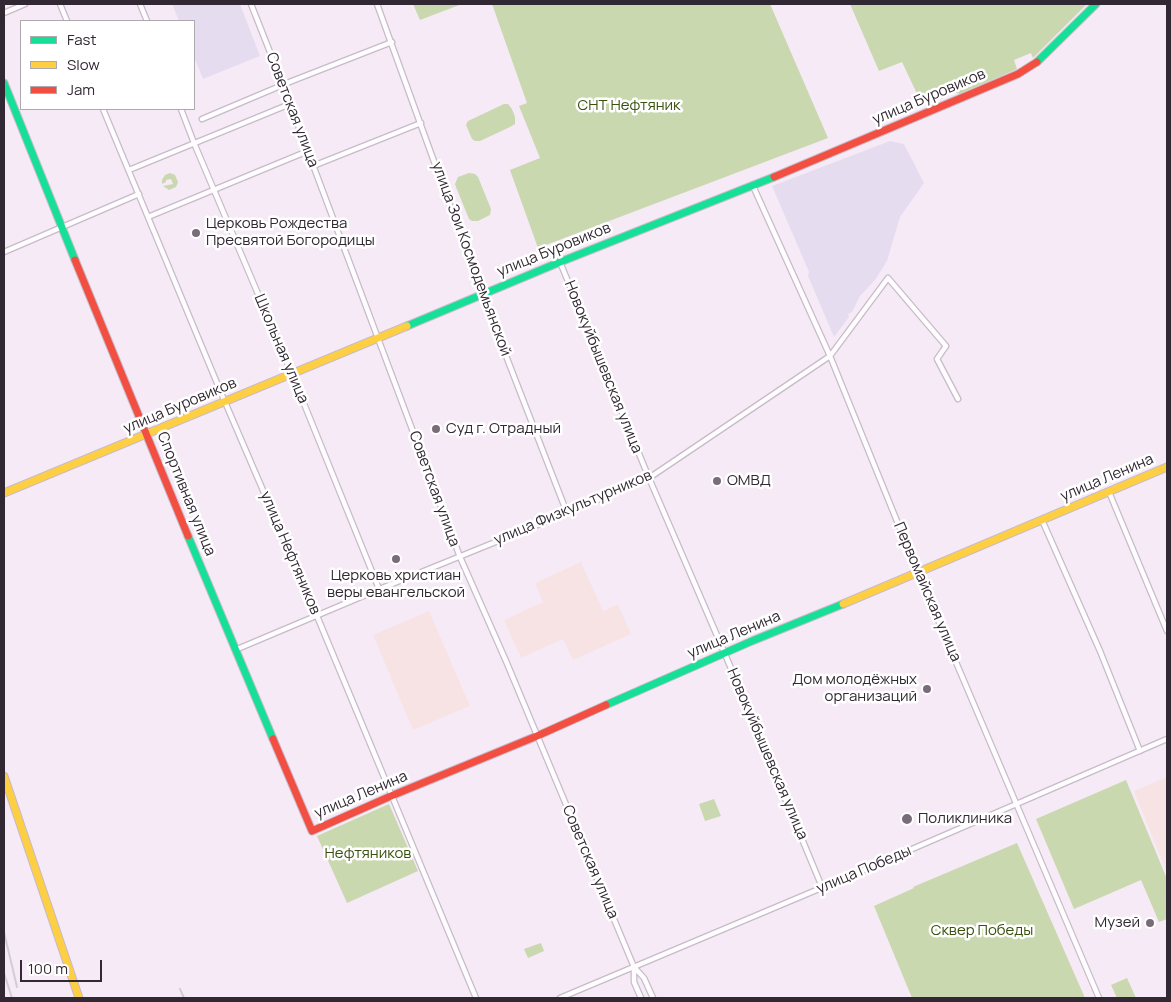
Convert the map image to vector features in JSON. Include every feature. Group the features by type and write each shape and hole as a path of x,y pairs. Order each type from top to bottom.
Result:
{"street":[{"path":"4,13 25,4"},
{"path":"60,4 67,20"},
{"path":"140,4 147,20"},
{"name":"Советская улица","path":"251,4 460,557 634,967 644,978 653,998"},
{"name":"улица Зои Космодемьянской","path":"377,4 482,294 567,513"},
{"name":"улица Буровиков","path":"4,493 560,262 754,186 1018,74 1038,61 1096,4"},
{"path":"202,119 392,42"},
{"name":"Спортивная улица","path":"4,83 235,650 312,832"},
{"path":"129,170 290,104"},
{"name":"улица Нефтяников","path":"103,110 476,998"},
{"name":"Школьная улица","path":"180,110 292,374 378,590"},
{"path":"313,166 421,122"},
{"path":"148,217 308,151"},
{"name":"Первомайская улица","path":"754,186 830,356 918,573 1099,998"},
{"path":"4,252 138,194"},
{"name":"Новокуйбышевская улица","path":"560,262 822,888"},
{"name":"улица Физкультурников","path":"235,650 649,478 830,356 888,278 946,346 937,359 958,399"},
{"name":"улица Ленина","path":"312,832 391,796 537,736 752,641 918,573 1167,466"},
{"path":"1109,492 1167,630"},
{"path":"1042,520 1100,651 1140,751"},
{"name":"улица Победы","path":"560,998 822,888 1167,739"},
{"path":"4,776 80,998"},
{"name":"Советская улица","path":"634,967 634,982 641,998"}],"shaded area":[{"path":"172,4 240,4 260,56 203,79 195,59 195,20 179,20"},
{"path":"890,141 904,144 924,183 900,217 887,261 875,280 860,296 852,312 848,314 849,317 834,337 808,276 809,272 772,186"},
{"path":"581,562 603,611 618,604 631,634 573,660 563,639 521,658 504,620 543,602 535,583"},
{"path":"429,611 470,706 413,730 373,635"},
{"path":"1167,777 1167,873 1134,791"}],"green space":[{"path":"413,4 462,4 420,20"},
{"name":"СНТ Нефтяник","path":"492,4 770,4 828,138 538,248 510,170 540,158 519,106 527,103"},
{"path":"850,4 1087,4 1033,58 1031,53 1014,60 1017,69 959,94 948,89 920,100 902,62 879,71"},
{"path":"504,104 508,104 512,109 515,124 480,141 472,139 466,125 468,121"},
{"path":"170,173 175,175 178,182 176,187 169,190 163,186 173,184 171,179 166,180 162,184 162,180 165,175"},
{"path":"469,173 475,174 478,177 491,209 490,215 478,221 469,219 455,184 458,177"},
{"path":"1126,780 1167,879 1167,919 1159,922 1141,880 1074,909 1036,819"},
{"path":"714,799 721,816 705,821 699,804"},
{"name":"Нефтяников","path":"389,804 418,871 347,903 317,836"},
{"name":"Сквер Победы","path":"1017,843 1085,998 912,998 874,906 913,887"},
{"path":"541,943 544,951 528,958 524,949"},
{"path":"1127,978 1136,998 1117,998 1111,985"}],"railway":[{"path":"4,932 17,987"},
{"path":"4,973 12,998"},
{"path":"180,989 184,998"}],"traffic: fast":[{"path":"1037,62 1096,4"},
{"path":"4,83 75,260"},
{"path":"407,326 560,262 774,177"},
{"path":"188,536 273,739"},
{"path":"606,705 752,641 843,604"}],"traffic: slow":[{"path":"4,493 407,326"},
{"path":"843,604 1167,467"},
{"path":"4,776 79,998"}],"traffic: jam":[{"path":"774,177 1018,74 1037,62"},
{"path":"75,260 188,536"},
{"path":"273,739 312,831 606,705"}],"place":[{"name":"Церковь Рождества Пресвятой Богородицы","path":"196,233"},
{"name":"Суд г. Отрадный","path":"436,429"},
{"name":"ОМВД","path":"717,481"},
{"name":"Церковь христиан веры евангельской","path":"396,559"},
{"name":"Дом молодёжных организаций","path":"927,689"},
{"name":"Поликлиника","path":"907,819"},
{"name":"Музей","path":"1150,923"}]}
